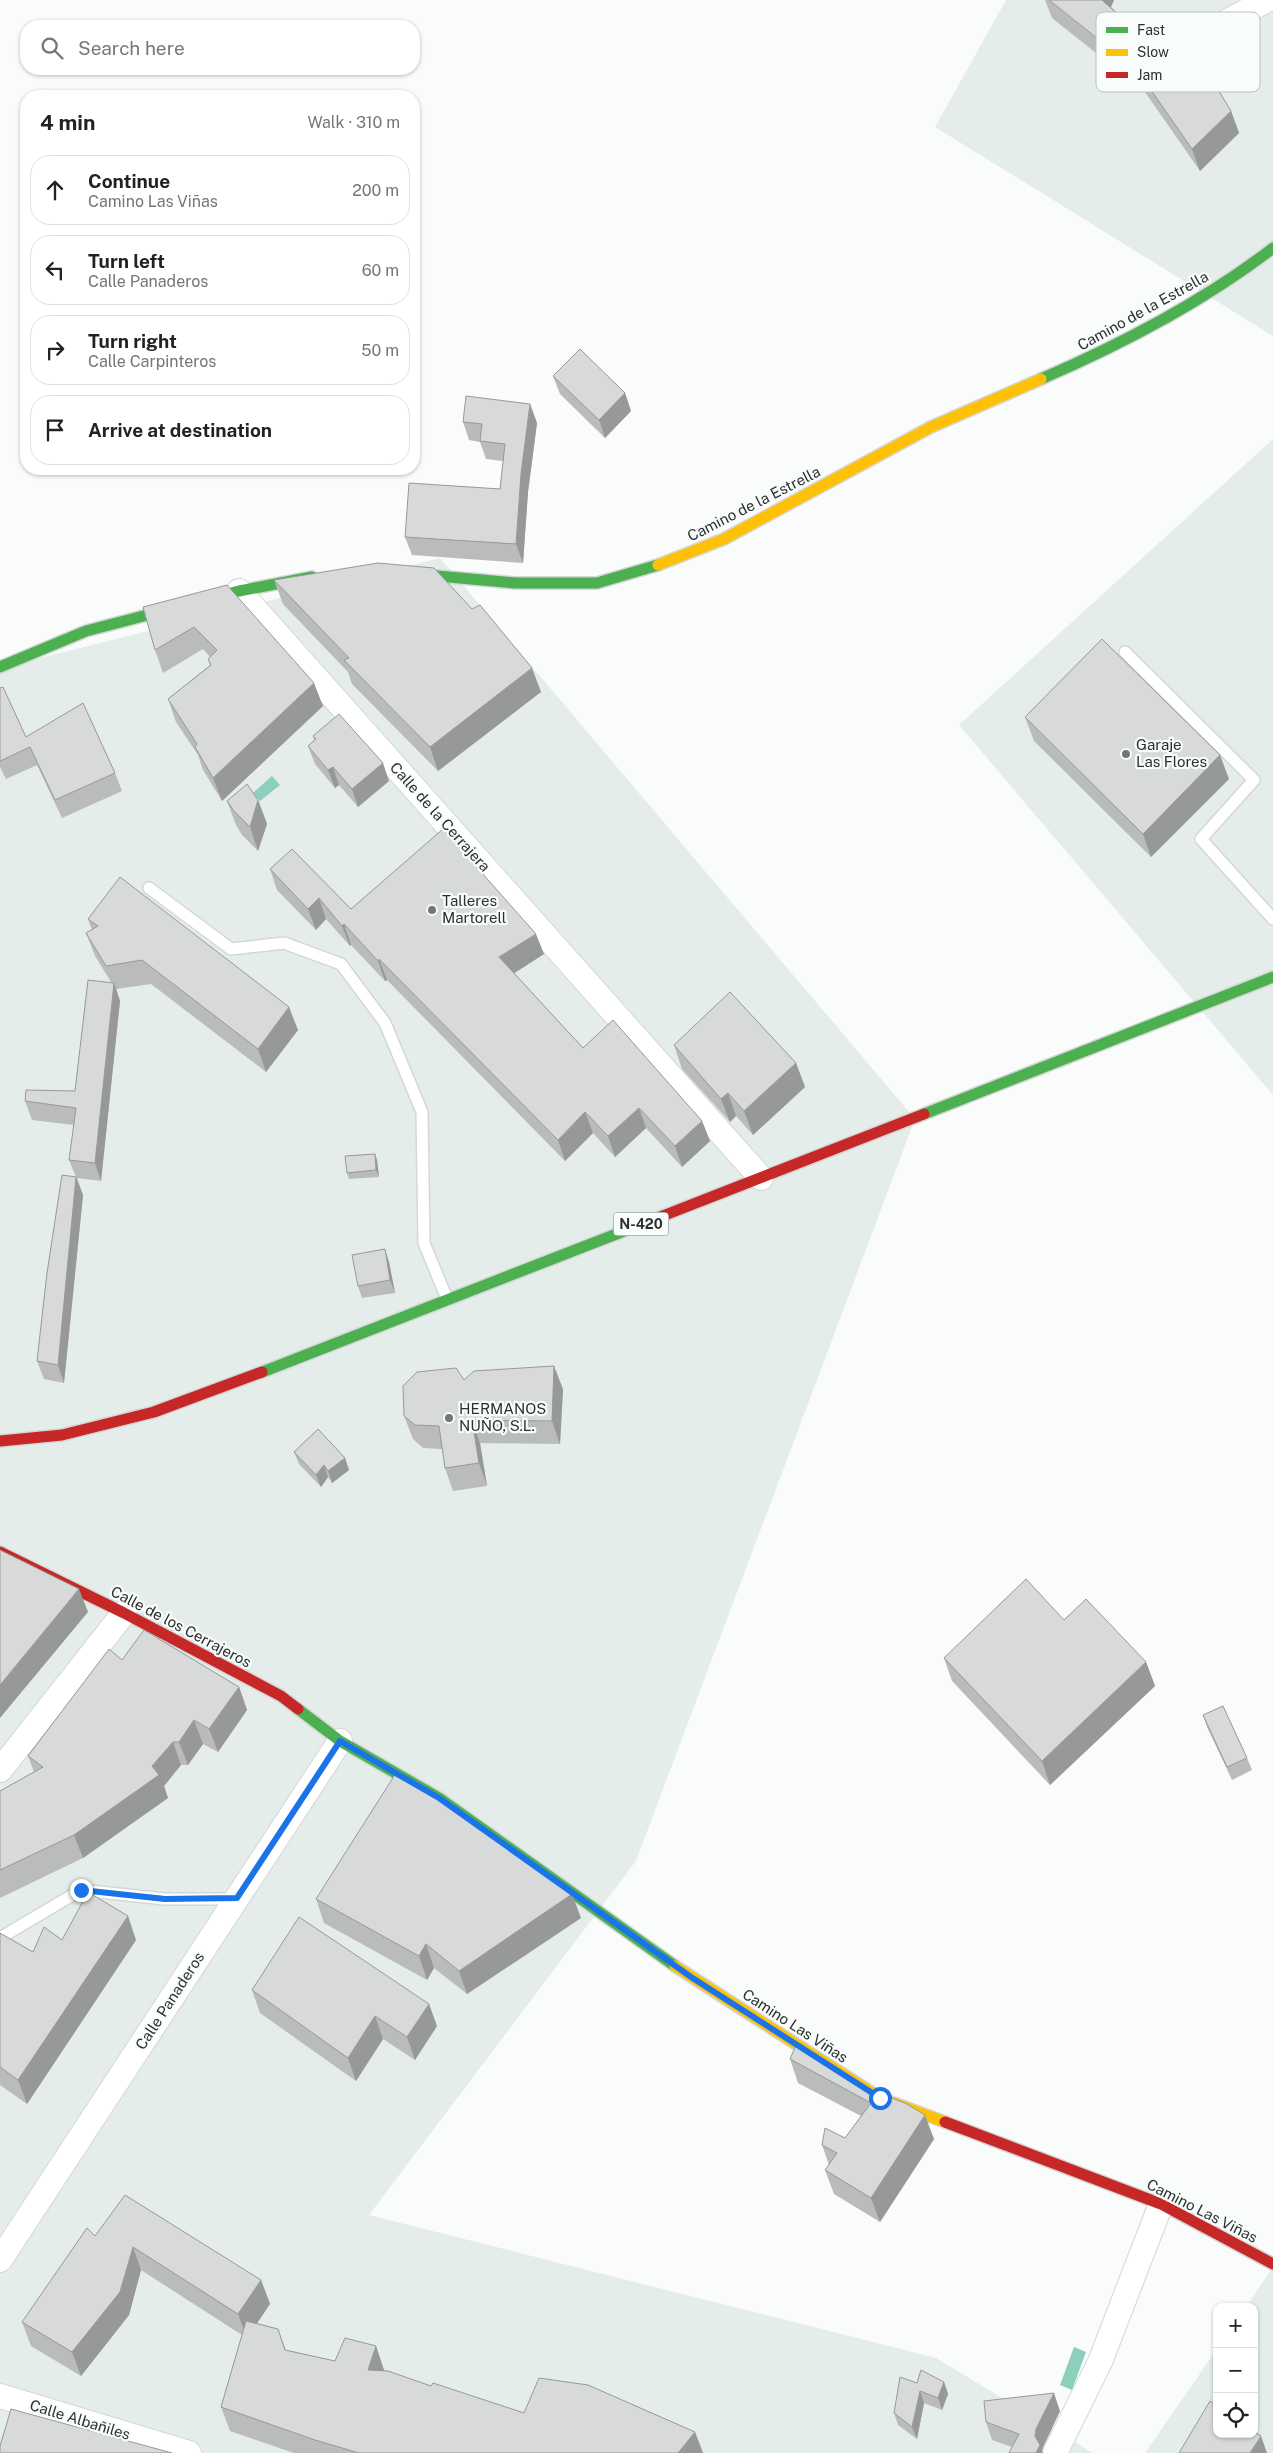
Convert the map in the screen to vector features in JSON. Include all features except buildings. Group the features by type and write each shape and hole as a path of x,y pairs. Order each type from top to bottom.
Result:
{"main road":[{"name":"Camino de la Estrella","path":"392,572 514,584 597,583 675,560 724,540 931,428 1108,350 1238,275 1273,248"},
{"path":"0,668 86,631 240,591 325,574"},
{"name":"N-420","path":"0,1441 62,1435 154,1412 761,1178 1273,977"},
{"name":"Calle de los Cerrajeros","path":"0,1552 124,1613 281,1696 340,1741"},
{"name":"Camino Las Viñas","path":"340,1741 439,1798 691,1977 880,2098 1161,2204 1273,2264"}],"street":[{"path":"1245,12 1267,0"},
{"name":"Calle de la Cerrajera","path":"240,591 761,1178"},
{"path":"0,1770 124,1613"},
{"name":"Calle Panaderos","path":"0,2260 340,1741"},
{"path":"1055,2453 1100,2362 1161,2204"},
{"name":"Calle Albañiles","path":"0,2396 189,2453"}],"lane":[{"path":"1125,652 1254,780 1201,840 1273,919"},
{"path":"149,888 231,949 284,943 341,964 385,1023 422,1112 424,1244 447,1300"},
{"path":"0,1938 81,1890 165,1899 237,1898"}],"shaded area":[{"path":"1006,0 1273,0 1273,336 935,127"},
{"path":"1273,439 1273,1095 959,725"},
{"path":"440,558 915,1119 636,1861 369,2215 936,2358 1093,2453 0,2453 0,668"},
{"path":"272,776 280,785 260,801 253,793"},
{"path":"1273,2267 1273,2453 1145,2453 1213,2355 1213,2438 1258,2438 1258,2303 1249,2303"},
{"path":"1074,2347 1086,2352 1072,2390 1060,2385"}],"traffic: fast":[{"path":"1041,379 1161,321 1219,286 1273,248"},
{"path":"404,573 515,583 597,583 658,565"},
{"path":"0,667 86,631 239,591 312,577"},
{"path":"924,1114 1273,977"},
{"path":"262,1372 660,1217"},
{"path":"298,1709 340,1741 439,1798 675,1966"}],"traffic: slow":[{"path":"658,565 724,539 931,427 1041,379"},
{"path":"675,1966 880,2098 945,2122"}],"traffic: jam":[{"path":"660,1217 924,1114"},
{"path":"0,1441 62,1435 154,1412 262,1372"},
{"path":"0,1552 124,1613 281,1696 298,1709"},
{"path":"945,2122 1161,2204 1273,2264"}],"place":[{"name":"Garaje Las Flores","path":"1126,754"},
{"name":"Talleres Martorell","path":"432,910"},
{"name":"HERMANOS NUÑO, S.L.","path":"449,1418"}],"route":[{"path":"81,1890 165,1899 237,1898 340,1741 439,1798 691,1977 880,2098"}]}
